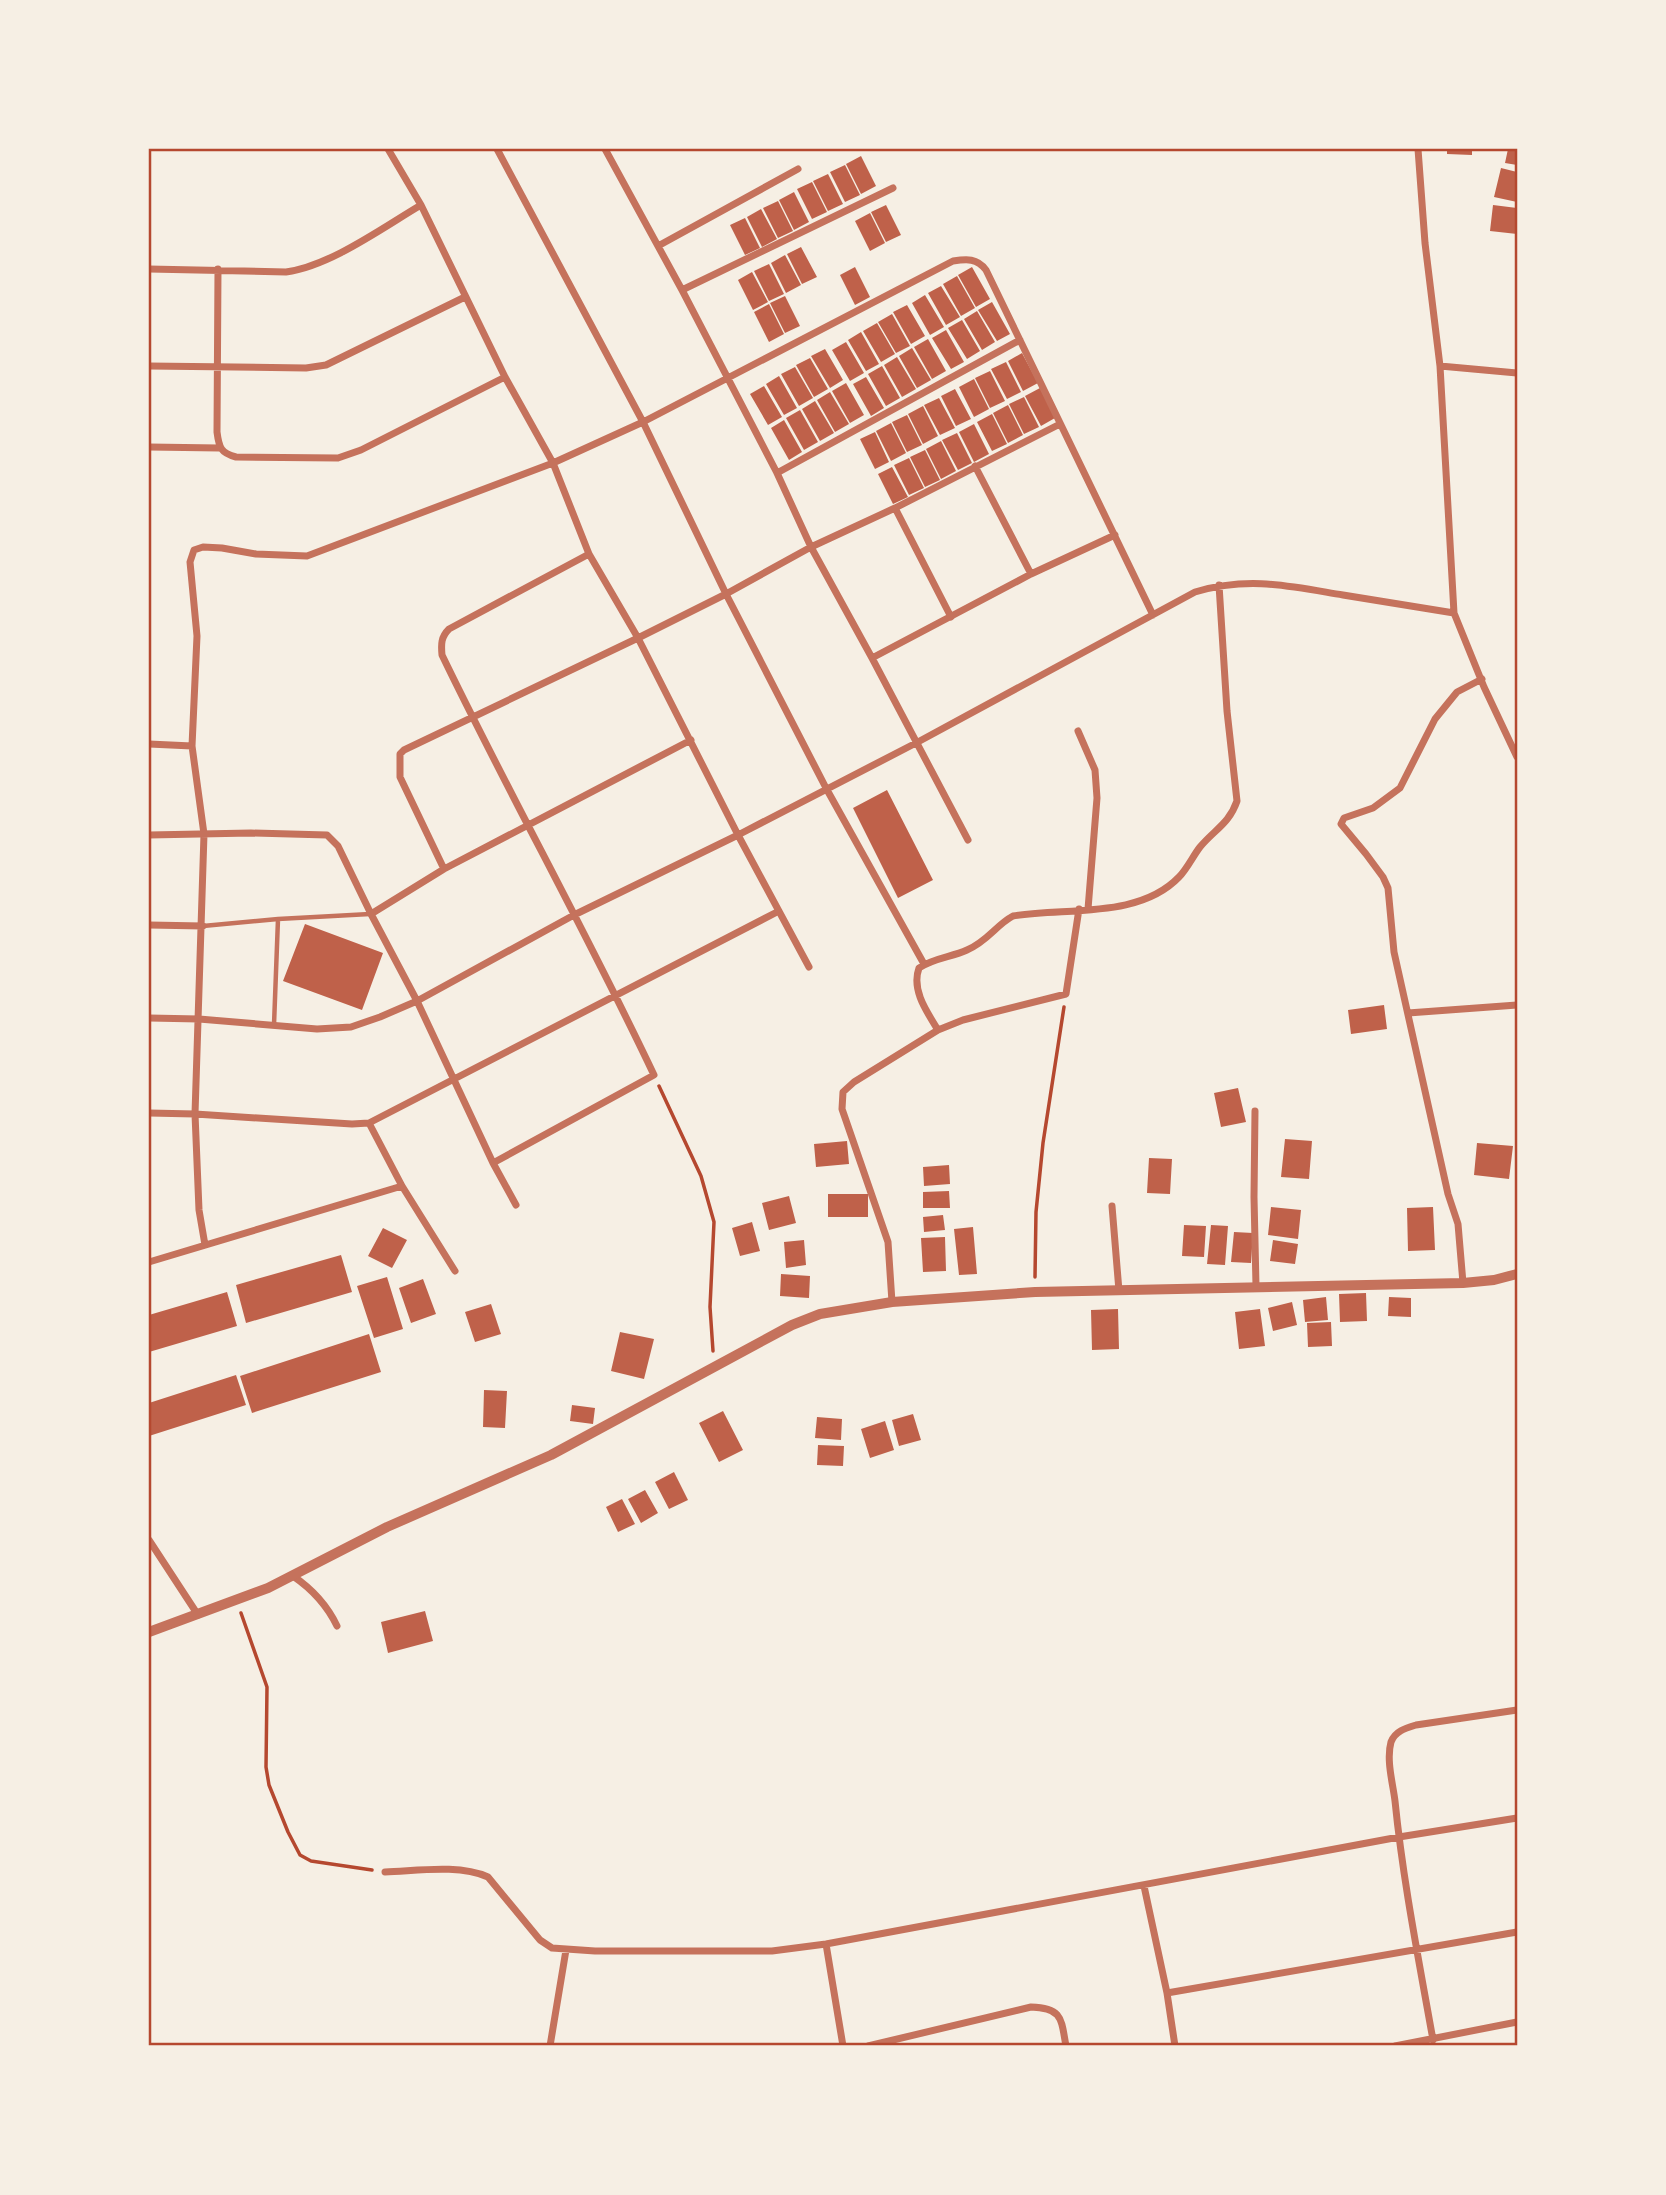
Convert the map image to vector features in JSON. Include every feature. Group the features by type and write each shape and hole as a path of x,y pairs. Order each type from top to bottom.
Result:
{"street":[{"path":"388,149 421,205 505,377 553,463 589,554 638,638 738,835 809,967"},
{"path":"497,149 643,422 726,594 826,788 924,964"},
{"path":"605,149 777,473 811,547 968,840"},
{"path":"1418,149 1425,243 1440,366 1454,613 1517,757"},
{"path":"658,246 798,169"},
{"path":"682,290 893,188"},
{"path":"149,269 286,272 312,266 421,205"},
{"path":"205,1245 199,1210 195,1114 204,834 192,746 197,636 190,562 194,550 203,547 222,548 256,554 307,556 553,463 643,422 953,261 963,259 980,262 986,270 1153,615"},
{"path":"218,269 217,432 219,448 225,454 236,457 338,458 360,450 505,377"},
{"path":"149,366 306,368 326,365 465,298"},
{"path":"777,473 1020,340"},
{"path":"1440,366 1517,373"},
{"path":"444,869 400,777 398,761 404,750 638,638 811,547 895,508 1060,424"},
{"path":"149,447 219,448"},
{"path":"975,466 1031,574"},
{"path":"895,508 951,617"},
{"path":"872,658 1031,574 1115,535"},
{"path":"493,1163 654,1075 443,655 442,640 449,629 589,554"},
{"path":"149,1018 199,1019 317,1029 351,1027 380,1017 417,1001 574,915 738,835 916,743 1195,592 1240,582 1271,583 1454,613"},
{"path":"938,1030 924,1006 916,984 919,968 924,964 968,950 986,940 1005,920 1013,916 1121,906 1147,900 1180,877 1202,845 1232,815 1237,801 1227,711 1219,585"},
{"path":"1463,1283 1458,1224 1448,1194 1394,952 1388,888 1367,854 1343,829 1341,820 1373,808 1400,788 1435,719 1458,692 1482,679"},
{"path":"1078,731 1095,770 1097,798 1088,909"},
{"path":"371,914 444,869 691,740"},
{"path":"149,744 192,746"},
{"path":"149,835 327,835 338,846 516,1205"},
{"path":"892,1302 888,1242 842,1109 843,1092 854,1082 938,1030 963,1020 1066,994 1079,909"},
{"path":"149,1113 369,1123 779,911"},
{"path":"149,925 203,926"},
{"path":"1408,1013 1517,1005"},
{"path":"1255,1111 1256,1286"},
{"path":"369,1123 402,1186 455,1271"},
{"path":"149,1262 402,1186"},
{"path":"1112,1206 1119,1291"},
{"path":"149,1632 236,1601 293,1576 387,1527 551,1455 792,1325 820,1314 892,1302 1035,1292 1463,1283 1494,1280 1517,1274"},
{"path":"149,1539 198,1615"},
{"path":"293,1576 330,1611 337,1626"},
{"path":"1433,2040 1399,1837 1391,1765 1392,1741 1397,1733 1416,1725 1517,1710"},
{"path":"385,1872 436,1870 477,1872 488,1877 540,1940 552,1948 772,1951 826,1944 1399,1837 1517,1818"},
{"path":"1144,1886 1167,1993 1175,2046"},
{"path":"1167,1993 1517,1932"},
{"path":"826,1944 843,2046"},
{"path":"550,2046 566,1950"},
{"path":"868,2046 1031,2007 1044,2008 1060,2017 1066,2046"},
{"path":"1395,2046 1517,2022"}],"lane":[{"path":"203,926 371,914"},
{"path":"274,1025 278,919"}],"path":[{"path":"1035,1292 1036,1212 1043,1143 1066,994"},
{"path":"654,1075 701,1176 714,1222 710,1307 714,1368"},
{"path":"236,1601 267,1687 266,1767 269,1785 300,1855 311,1861 385,1872"}],"building":[{"path":"1447,149 1472,149 1472,155 1447,154"},
{"path":"1508,149 1517,149 1517,165 1505,163"},
{"path":"861,156 876,186 861,194 846,164"},
{"path":"845,165 860,195 845,202 830,172"},
{"path":"1501,168 1517,172 1517,202 1494,197"},
{"path":"828,174 843,204 828,211 813,181"},
{"path":"812,182 827,212 812,219 797,189"},
{"path":"794,192 809,222 794,230 779,200"},
{"path":"778,201 793,231 778,238 763,208"},
{"path":"886,205 901,235 886,242 871,212"},
{"path":"1493,205 1517,208 1517,234 1490,231"},
{"path":"761,209 777,239 762,247 747,217"},
{"path":"870,213 885,243 870,251 855,221"},
{"path":"745,218 760,248 745,255 730,225"},
{"path":"801,247 817,277 802,284 787,254"},
{"path":"785,255 801,285 786,293 771,263"},
{"path":"769,264 784,294 769,301 754,271"},
{"path":"855,267 870,297 855,305 840,275"},
{"path":"972,267 990,299 976,307 958,275"},
{"path":"752,272 768,302 753,310 738,280"},
{"path":"957,276 975,308 961,316 943,284"},
{"path":"941,286 960,317 946,325 928,293"},
{"path":"925,295 944,327 930,335 912,303"},
{"path":"785,296 800,326 785,333 770,303"},
{"path":"992,302 1010,334 997,341 978,310"},
{"path":"769,304 784,334 769,342 754,312"},
{"path":"907,305 925,336 911,344 893,312"},
{"path":"977,311 995,342 982,350 964,319"},
{"path":"892,314 910,346 896,353 878,322"},
{"path":"962,320 980,351 967,359 948,328"},
{"path":"877,323 895,354 881,362 863,331"},
{"path":"946,330 964,362 951,369 932,338"},
{"path":"861,332 879,364 866,371 848,340"},
{"path":"928,339 946,371 932,379 914,347"},
{"path":"846,342 864,373 850,381 832,350"},
{"path":"912,348 931,380 917,388 899,356"},
{"path":"825,349 843,380 830,388 811,356"},
{"path":"1022,353 1038,383 1023,391 1008,361"},
{"path":"897,357 916,389 902,397 884,365"},
{"path":"810,358 828,389 814,397 796,365"},
{"path":"1006,362 1021,392 1007,399 991,369"},
{"path":"882,366 900,398 886,406 868,374"},
{"path":"795,367 813,398 799,406 781,374"},
{"path":"990,371 1005,401 990,408 975,378"},
{"path":"779,376 797,408 784,415 766,384"},
{"path":"866,377 884,408 871,416 853,384"},
{"path":"974,379 989,409 974,417 959,387"},
{"path":"846,383 864,415 850,423 832,391"},
{"path":"764,386 782,417 768,425 750,394"},
{"path":"1040,388 1055,418 1041,426 1025,396"},
{"path":"955,389 971,419 956,426 941,396"},
{"path":"830,392 849,424 835,432 817,400"},
{"path":"1024,397 1039,427 1024,434 1009,404"},
{"path":"939,398 955,428 940,435 924,405"},
{"path":"815,401 834,433 820,441 802,409"},
{"path":"1008,405 1023,435 1008,443 993,413"},
{"path":"923,406 938,436 923,444 908,414"},
{"path":"800,410 818,442 804,450 786,418"},
{"path":"992,414 1007,444 992,451 977,422"},
{"path":"907,415 922,445 907,452 892,422"},
{"path":"784,420 802,452 789,460 771,428"},
{"path":"891,423 906,453 891,461 876,431"},
{"path":"974,424 989,454 974,462 959,432"},
{"path":"875,432 889,462 875,469 860,439"},
{"path":"957,433 972,463 958,470 942,440"},
{"path":"941,441 956,471 941,479 926,449"},
{"path":"925,450 940,480 925,487 910,457"},
{"path":"909,458 924,488 909,495 894,465"},
{"path":"892,467 908,497 893,504 878,474"},
{"path":"887,790 933,880 898,898 853,808"},
{"path":"305,924 383,953 362,1010 283,981"},
{"path":"1384,1005 1387,1029 1351,1034 1348,1010"},
{"path":"1238,1088 1246,1122 1221,1127 1214,1093"},
{"path":"1285,1139 1312,1141 1309,1179 1281,1177"},
{"path":"847,1141 849,1164 816,1167 814,1144"},
{"path":"1477,1143 1513,1146 1509,1179 1474,1175"},
{"path":"1149,1158 1172,1159 1170,1194 1147,1193"},
{"path":"949,1165 950,1184 924,1186 923,1167"},
{"path":"949,1191 950,1208 923,1208 923,1192"},
{"path":"828,1194 868,1194 868,1217 828,1217"},
{"path":"789,1196 796,1223 769,1230 762,1203"},
{"path":"1271,1207 1301,1210 1298,1239 1268,1235"},
{"path":"1433,1207 1435,1250 1408,1251 1407,1208"},
{"path":"943,1215 945,1230 924,1232 923,1217"},
{"path":"752,1222 760,1251 740,1256 732,1228"},
{"path":"1184,1225 1206,1226 1204,1257 1182,1256"},
{"path":"1211,1225 1228,1226 1225,1265 1207,1264"},
{"path":"973,1227 977,1274 959,1275 954,1229"},
{"path":"383,1228 407,1240 392,1268 368,1256"},
{"path":"1234,1232 1253,1233 1251,1263 1231,1262"},
{"path":"945,1237 946,1271 923,1272 921,1238"},
{"path":"804,1240 806,1265 786,1268 784,1242"},
{"path":"1273,1240 1298,1244 1295,1264 1270,1261"},
{"path":"341,1255 352,1292 246,1323 236,1285"},
{"path":"781,1274 810,1276 809,1298 780,1296"},
{"path":"387,1277 403,1329 374,1338 357,1286"},
{"path":"423,1279 436,1314 411,1323 399,1288"},
{"path":"227,1292 237,1326 149,1352 149,1315"},
{"path":"1366,1293 1367,1321 1340,1322 1339,1294"},
{"path":"1326,1297 1328,1320 1305,1322 1303,1300"},
{"path":"1389,1297 1411,1298 1411,1317 1388,1316"},
{"path":"1292,1302 1297,1325 1273,1331 1268,1308"},
{"path":"491,1304 501,1334 475,1342 465,1312"},
{"path":"1118,1309 1119,1349 1092,1350 1091,1310"},
{"path":"1260,1309 1265,1346 1239,1349 1235,1312"},
{"path":"1331,1322 1332,1346 1308,1347 1307,1323"},
{"path":"620,1332 654,1339 644,1379 611,1371"},
{"path":"369,1334 381,1372 252,1413 240,1376"},
{"path":"236,1375 246,1405 149,1436 149,1403"},
{"path":"484,1390 507,1391 505,1428 483,1427"},
{"path":"572,1405 595,1408 593,1424 570,1421"},
{"path":"723,1411 743,1450 719,1462 699,1423"},
{"path":"913,1414 921,1440 899,1446 892,1420"},
{"path":"817,1417 842,1419 841,1440 815,1438"},
{"path":"885,1421 894,1450 870,1458 861,1429"},
{"path":"818,1445 844,1446 843,1466 817,1465"},
{"path":"674,1472 688,1500 669,1509 655,1482"},
{"path":"645,1490 658,1513 641,1523 628,1499"},
{"path":"622,1499 635,1524 618,1532 606,1507"},
{"path":"425,1611 433,1641 388,1653 381,1622"}]}
